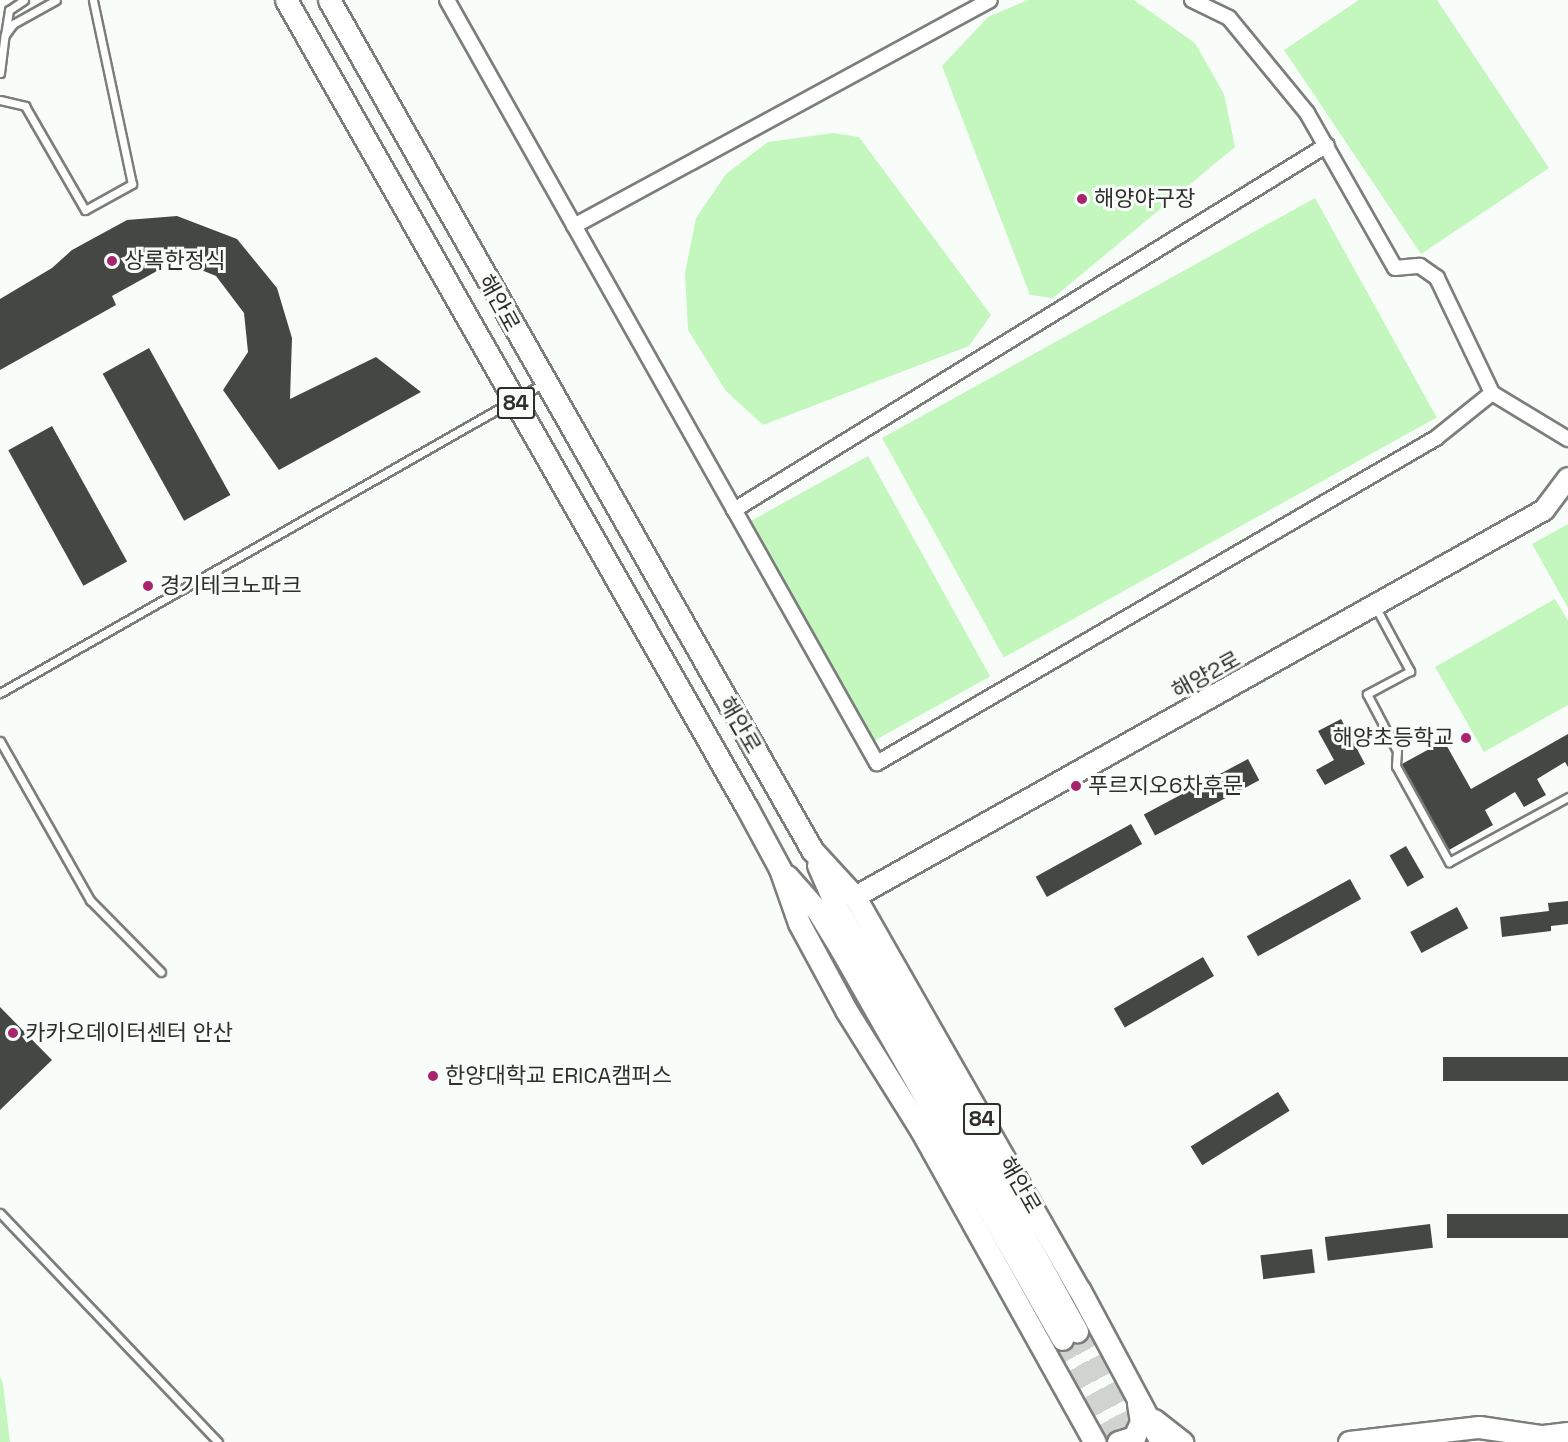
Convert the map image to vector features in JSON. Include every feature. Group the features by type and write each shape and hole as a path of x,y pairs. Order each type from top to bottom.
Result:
{"main road":[{"name":"해안로","path":"286,0 780,869 798,922 841,1000 921,1130 1095,1442"},
{"name":"해안로","path":"329,0 544,383 812,850 855,897 1161,1442"},
{"path":"780,869 817,910 1070,1335 946,1093 836,906 812,850"},
{"path":"1082,1442 1083,1421 1118,1442 1134,1437 1141,1422 1138,1399"},
{"path":"1138,1399 1150,1417 1182,1442"},
{"path":"1349,1442 1479,1427 1541,1436"},
{"path":"1503,1442 1568,1433"}],"street":[{"path":"447,0 877,763 1436,438 1492,393"},
{"path":"573,226 990,0"},
{"path":"1192,0 1229,18 1307,113 1395,268 1420,266 1437,278 1492,393 1568,439"},
{"path":"734,510 1327,145"},
{"name":"해양2로","path":"855,897 1376,608 1544,510 1568,478"}],"lane":[{"path":"0,73 9,10 24,0"},
{"path":"5,35 13,24 56,0"},
{"path":"0,100 25,106 86,210 132,184 93,0"},
{"path":"0,693 544,383"},
{"path":"1376,608 1410,671 1367,694 1397,751 1396,766 1449,862 1568,797"},
{"path":"0,741 90,900 161,972"},
{"path":"0,1213 218,1442"}],"green space":[{"name":"해양야구장","path":"1028,0 1134,0 1195,43 1224,94 1235,147 1053,298 1030,295 942,66 988,17"},
{"path":"1359,0 1437,0 1549,168 1421,254 1284,50"},
{"path":"833,133 859,137 991,315 969,346 763,425 726,391 688,330 685,273 696,218 726,174 768,142"},
{"path":"1315,198 1437,418 1004,658 882,438"},
{"path":"868,456 990,676 873,741 751,521"},
{"path":"1568,524 1568,608 1532,544"},
{"path":"1555,599 1568,621 1568,705 1484,752 1435,667"},
{"path":"0,1376 3,1384 10,1442 0,1442"}],"building":[{"path":"177,216 237,239 277,288 292,338 290,399 376,357 421,392 279,470 223,390 248,352 244,313 216,276 177,260 153,260 157,271 112,296 116,305 0,370 0,299 52,268 72,250 127,220"},
{"path":"149,348 230,495 184,521 103,374"},
{"path":"52,426 127,562 83,586 8,450"},
{"path":"1341,719 1365,764 1325,785 1316,770 1334,760 1318,731"},
{"name":"해양초등학교","path":"1568,734 1568,767 1565,762 1537,779 1546,795 1524,807 1515,792 1485,810 1493,825 1449,850 1400,765 1444,741 1471,789"},
{"path":"1248,759 1259,780 1155,836 1144,814"},
{"path":"1131,824 1142,844 1047,897 1036,877"},
{"path":"1406,846 1424,877 1408,887 1390,855"},
{"path":"1350,879 1361,899 1258,956 1247,936"},
{"path":"1568,901 1568,924 1551,926 1551,931 1502,937 1500,917 1549,911 1548,903"},
{"path":"1457,907 1468,928 1421,953 1410,932"},
{"path":"1203,957 1214,976 1125,1028 1114,1008"},
{"name":"카카오데이터센터 안산","path":"0,1007 52,1060 0,1110"},
{"path":"1443,1057 1568,1057 1568,1081 1443,1081"},
{"path":"1278,1092 1290,1111 1202,1165 1191,1147"},
{"path":"1447,1214 1568,1214 1568,1238 1447,1238"},
{"path":"1430,1224 1433,1248 1328,1261 1325,1237"},
{"path":"1312,1249 1315,1273 1263,1279 1260,1255"}],"tunnel":[{"path":"1077,1331 1138,1442"},
{"path":"1062,1339 1122,1442"}],"place":[{"name":"해양야구장","path":"1082,199"},
{"name":"상록한정식","path":"112,261"},
{"name":"경기테크노파크","path":"148,586"},
{"name":"해양초등학교","path":"1466,738"},
{"name":"푸르지오6차후문","path":"1076,786"},
{"name":"카카오데이터센터 안산","path":"13,1033"},
{"name":"한양대학교 ERICA캠퍼스","path":"433,1076"}]}
